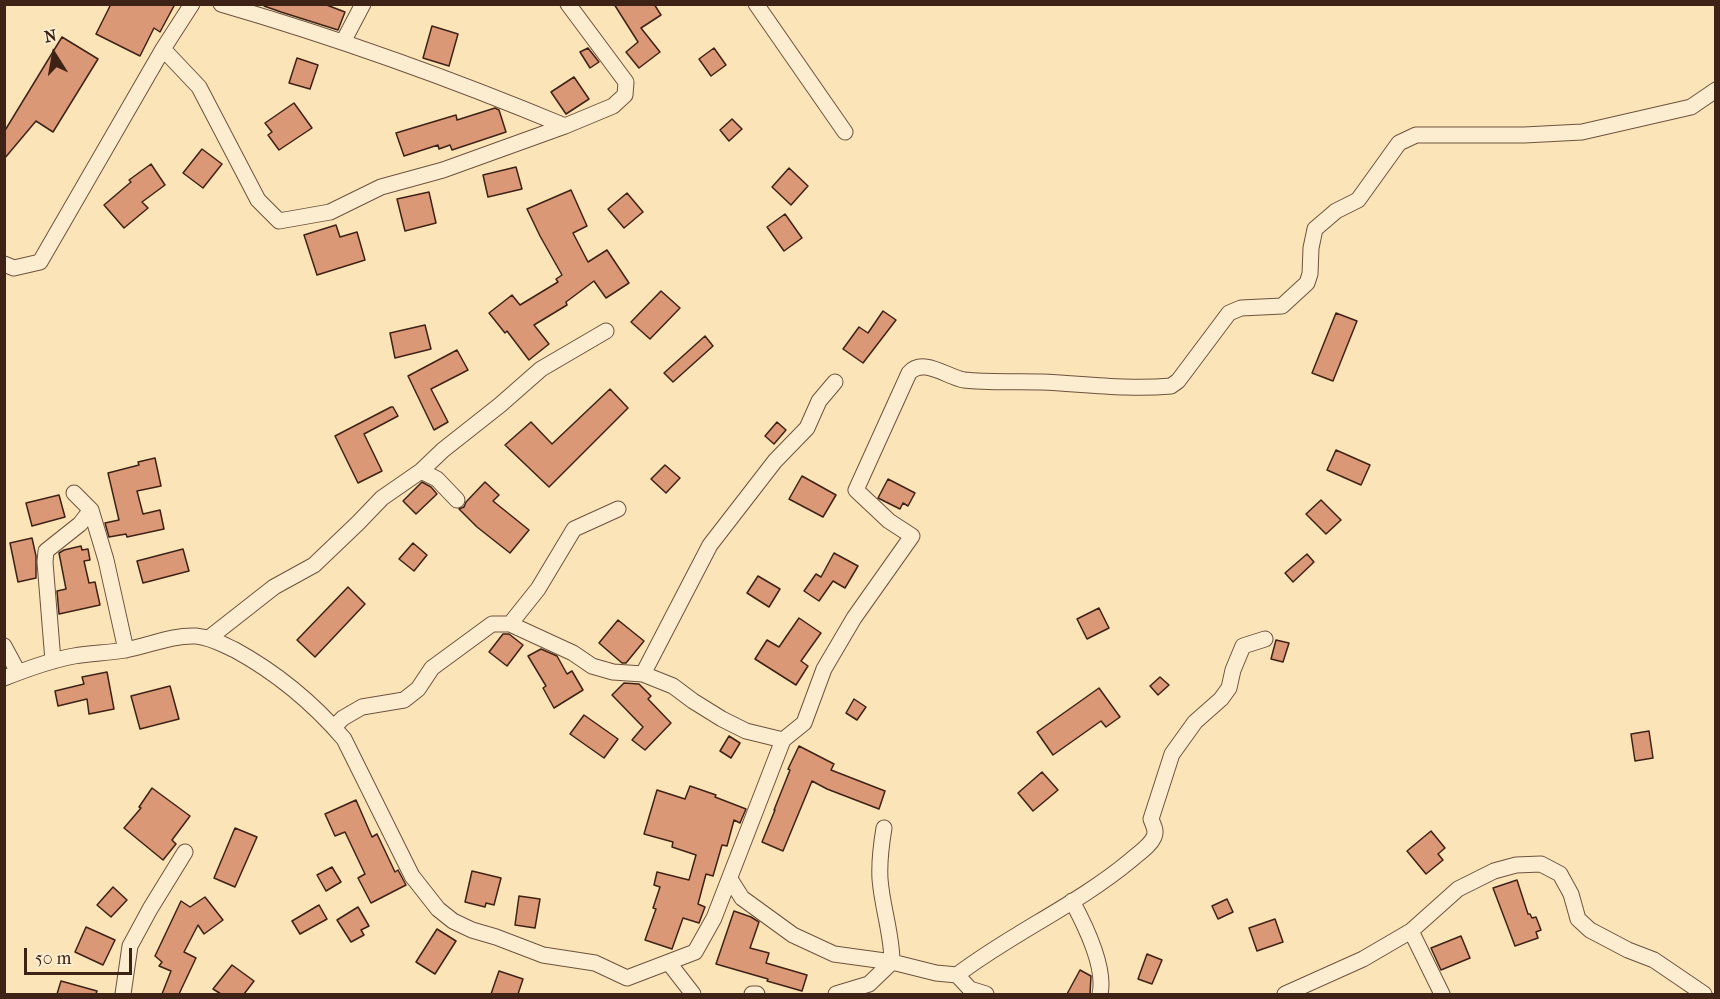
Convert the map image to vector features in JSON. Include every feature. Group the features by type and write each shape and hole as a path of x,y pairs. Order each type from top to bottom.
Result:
{"street":[{"path":"4,264 14,268 40,262 163,49 192,4"},
{"path":"221,4 343,42 478,90 565,126"},
{"path":"343,42 363,4"},
{"path":"163,49 199,87 258,200 279,221 330,212 381,187 443,170 565,126 613,106 625,95 626,82 568,4"},
{"path":"756,4 845,132"},
{"path":"9,676 74,656 126,650 158,641 194,636 209,638 259,663 306,699 344,739 412,876 438,909 453,921 472,930 543,955 595,963 627,978 695,952 714,918 783,740 804,723 824,669 854,618 912,536 889,521 856,490 909,373 914,368 922,365 962,380 1001,383 1171,386 1178,381 1229,313 1241,308 1282,306 1307,283 1315,229 1336,211 1358,200 1399,143 1416,135 1524,135 1582,132 1691,107 1716,90"},
{"path":"209,638 274,587 314,566 382,498 422,471 443,450 500,405 540,369 606,331"},
{"path":"643,674 710,545 775,461 807,428 819,401 835,382"},
{"path":"422,471 437,479 457,500"},
{"path":"75,493 91,510 106,560 126,650"},
{"path":"510,624 538,589 574,529 618,509"},
{"path":"53,661 46,551 80,524 91,510"},
{"path":"334,728 343,718 362,707 404,700 418,689 432,668 492,624 510,624 573,653 592,666 612,672 643,674 674,686 693,701 746,731 783,740"},
{"path":"957,975 1114,874 1148,845 1155,837 1151,819 1172,754 1195,722 1221,699 1229,688 1233,670 1243,646 1265,639"},
{"path":"4,646 18,672 9,676"},
{"path":"836,994 869,984 892,962 892,941 880,881 880,851 884,828"},
{"path":"123,994 130,946 185,852"},
{"path":"1285,994 1363,959 1412,931 1458,889 1494,871 1516,864 1540,864 1560,874 1570,894 1578,919 1590,930 1628,950 1654,960 1704,994"},
{"path":"730,879 742,898 793,935 834,954 892,962 957,975 970,989 986,994"},
{"path":"1072,902 1085,925 1097,961 1102,988 1100,994"},
{"path":"1412,931 1442,994"},
{"path":"669,963 693,994"},
{"path":"752,994 757,994"}],"building":[{"path":"111,4 175,4 160,32 154,28 140,56 96,34"},
{"path":"265,4 324,4 345,12 338,30 264,6"},
{"path":"614,4 654,4 661,15 641,28 660,52 639,68 626,52 638,42"},
{"path":"432,26 458,34 449,66 423,58"},
{"path":"62,37 98,59 53,132 36,121 4,159 4,132"},
{"path":"588,48 599,62 590,68 580,52"},
{"path":"714,48 726,65 711,76 699,59"},
{"path":"297,58 318,65 310,89 289,83"},
{"path":"574,77 589,99 566,114 551,92"},
{"path":"294,103 312,128 279,150 268,135 272,132 265,123"},
{"path":"495,108 499,110 506,132 452,150 450,145 439,149 438,145 404,156 396,133 456,115 457,120"},
{"path":"732,119 742,129 729,141 720,130"},
{"path":"202,149 222,164 203,188 183,173"},
{"path":"151,164 165,185 142,202 148,208 124,228 104,205 131,182 129,180"},
{"path":"516,167 522,189 488,197 483,175"},
{"path":"789,168 808,186 791,205 772,187"},
{"path":"571,190 587,226 573,233 588,262 607,250 629,283 606,298 594,281 566,302 567,305 534,325 549,344 529,360 507,331 505,333 489,313 512,295 520,305 558,282 556,279 562,275 527,209"},
{"path":"429,192 436,223 405,231 397,199"},
{"path":"627,193 643,212 624,228 608,209"},
{"path":"785,214 802,238 784,251 767,227"},
{"path":"336,225 340,237 357,232 365,260 317,275 304,235"},
{"path":"661,291 680,308 650,339 631,322"},
{"path":"883,311 896,320 863,363 843,349 859,327 868,333"},
{"path":"1336,313 1357,321 1333,381 1312,373"},
{"path":"425,325 431,349 395,358 390,333"},
{"path":"705,336 713,346 673,382 664,373"},
{"path":"457,350 468,370 431,389 448,422 434,430 408,376"},
{"path":"610,389 628,408 549,487 505,445 531,422 552,444"},
{"path":"391,407 398,416 364,434 382,471 358,483 335,436"},
{"path":"777,422 786,430 774,444 765,436"},
{"path":"1336,450 1370,465 1361,485 1327,470"},
{"path":"155,458 161,486 137,491 143,514 160,510 164,529 127,537 126,534 109,537 105,523 119,520 108,473 139,465 138,462"},
{"path":"665,465 680,478 666,493 651,479"},
{"path":"802,476 836,495 823,517 789,499"},
{"path":"888,479 915,493 908,506 903,503 900,509 878,498"},
{"path":"422,482 437,494 416,514 403,501"},
{"path":"485,482 499,495 493,501 529,530 510,553 477,527 459,509 464,507"},
{"path":"59,495 65,517 32,526 26,503"},
{"path":"1321,500 1341,520 1326,534 1306,514"},
{"path":"32,538 36,556 36,578 18,582 10,543"},
{"path":"413,543 427,555 414,571 399,559"},
{"path":"81,546 82,550 88,549 90,560 84,561 89,583 95,582 100,605 59,614 57,591 66,589 59,553"},
{"path":"183,549 189,571 143,583 137,561"},
{"path":"834,553 858,566 845,588 833,581 819,601 804,591 816,574 821,577"},
{"path":"1307,554 1314,562 1293,582 1285,573"},
{"path":"758,576 780,589 769,607 747,593"},
{"path":"348,587 365,604 315,657 297,640"},
{"path":"1099,608 1109,628 1087,639 1077,619"},
{"path":"799,618 821,633 801,661 808,666 796,685 755,659 767,640 779,647"},
{"path":"618,620 644,641 626,663 622,663 599,643"},
{"path":"503,634 509,634 523,645 507,666 489,652"},
{"path":"1276,640 1289,643 1283,662 1271,659"},
{"path":"541,649 557,656 567,674 572,671 583,690 554,708 543,688 546,686 528,656"},
{"path":"107,672 114,709 89,714 87,699 58,706 55,691 84,684 82,677"},
{"path":"1160,677 1169,685 1158,695 1150,686"},
{"path":"624,683 639,684 651,696 648,699 671,723 645,750 632,740 643,727 612,695"},
{"path":"170,686 179,719 140,729 131,696"},
{"path":"1099,688 1120,717 1106,727 1101,721 1053,755 1037,732"},
{"path":"854,699 866,707 857,720 846,713"},
{"path":"584,715 618,739 604,758 570,734"},
{"path":"1649,731 1653,758 1635,761 1631,734"},
{"path":"729,736 740,743 731,758 720,751"},
{"path":"799,746 834,764 831,770 885,791 879,809 812,781 783,851 762,842 790,770 788,769"},
{"path":"1042,772 1058,790 1033,811 1018,793"},
{"path":"690,786 746,809 740,823 734,820 727,846 722,845 713,876 706,874 698,904 705,907 699,923 683,918 672,949 645,940 656,909 653,908 660,887 654,885 657,872 689,880 696,855 672,847 673,842 644,834 657,790 685,799"},
{"path":"152,788 190,816 172,840 176,844 163,860 124,828 141,808 139,807"},
{"path":"356,800 372,837 377,834 395,872 398,870 406,885 371,903 358,878 365,874 345,832 335,836 325,814"},
{"path":"235,828 257,837 235,887 214,878"},
{"path":"1431,831 1445,848 1438,854 1443,860 1426,874 1407,851"},
{"path":"332,867 341,882 326,891 317,875"},
{"path":"472,871 501,878 494,905 486,903 485,907 465,902"},
{"path":"1517,880 1528,914 1532,918 1536,917 1541,930 1536,932 1538,938 1515,946 1493,888"},
{"path":"113,887 127,900 111,917 97,905"},
{"path":"519,896 540,899 535,928 515,925"},
{"path":"205,897 223,920 204,934 198,925 184,952 196,958 179,994 162,994 171,971 159,966 162,962 155,956 181,901 190,907"},
{"path":"1227,899 1233,912 1218,919 1212,906"},
{"path":"319,905 327,919 300,934 292,921"},
{"path":"358,907 369,926 361,930 364,935 351,942 337,920"},
{"path":"734,911 759,922 750,948 769,953 766,963 807,975 802,991 716,964"},
{"path":"1275,919 1283,942 1257,951 1249,928"},
{"path":"86,927 115,940 103,965 75,952"},
{"path":"437,929 456,941 435,974 416,962"},
{"path":"1461,936 1470,958 1441,970 1431,948"},
{"path":"1147,954 1162,960 1152,984 1138,979"},
{"path":"232,965 254,981 244,994 221,994 213,989"},
{"path":"1080,970 1091,976 1090,994 1067,994"},
{"path":"499,971 523,979 518,994 491,994"},
{"path":"61,981 97,991 96,994 57,994"}]}
